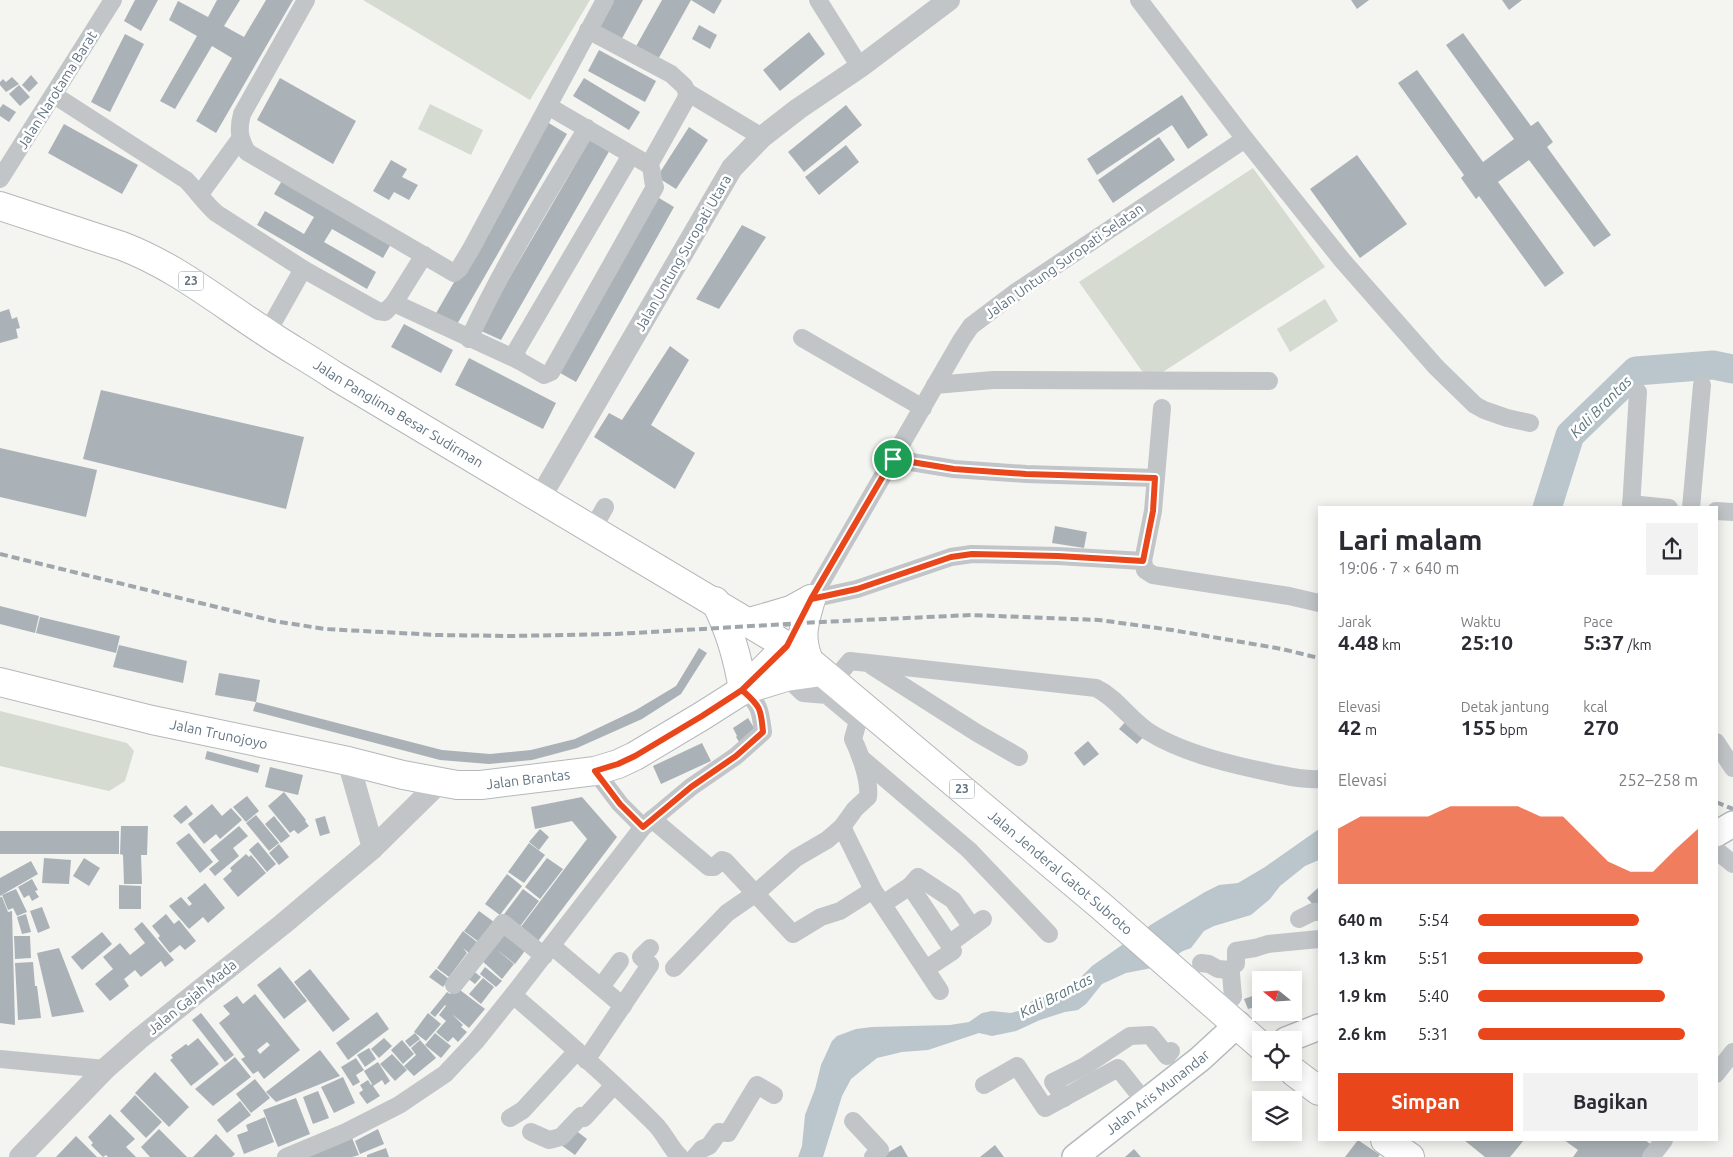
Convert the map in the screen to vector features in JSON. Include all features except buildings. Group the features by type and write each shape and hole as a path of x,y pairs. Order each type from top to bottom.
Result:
{"main road":[{"name":"Jalan Panglima Besar Sudirman","path":"0,206 142,253 191,281 266,333 540,498 598,518 715,602 787,646"},
{"path":"750,622 783,613 811,599"},
{"path":"715,602 725,619 735,648 742,690 786,677 821,671 804,649 802,637 811,599"},
{"name":"Jalan Jenderal Gatot Subroto","path":"787,646 821,671 1102,906 1252,1038"},
{"name":"Jalan Brantas","path":"440,782 457,785 481,785 595,771 618,764 635,756 742,690 787,646"},
{"name":"Jalan Trunojoyo","path":"0,682 152,720 440,782"},
{"path":"1718,833 1733,824"},
{"name":"Jalan Aris Munandar","path":"1075,1157 1206,1054 1229,1017"},
{"path":"1302,1033 1318,1026"},
{"path":"1302,1078 1318,1090"},
{"path":"1387,1141 1410,1157"}],"street":[{"name":"Jalan Narotama Barat","path":"0,180 113,0"},
{"path":"306,0 242,114 240,139 246,152 454,273 459,269 605,0"},
{"path":"818,0 860,67"},
{"name":"Jalan Untung Suropati Utara","path":"540,498 585,435 720,186 732,168 762,137 798,109 860,67 949,0"},
{"path":"1140,0 1245,139 1342,260 1436,367 1465,396 1484,410 1530,423"},
{"path":"588,30 671,74 684,86 687,92 762,137"},
{"path":"649,165 686,99 687,92"},
{"path":"54,95 186,180 216,213 303,269 378,312 385,312 394,303 424,255"},
{"path":"394,303 518,360 544,375 550,372 655,186 652,178 652,169 649,165 548,106"},
{"path":"469,339 509,261 587,128"},
{"path":"200,194 240,139"},
{"name":"Jalan Untung Suropati Selatan","path":"787,646 811,599 962,339 972,326 1016,292 1245,139"},
{"path":"518,360 516,351 630,155"},
{"path":"266,333 303,269"},
{"path":"802,338 922,408"},
{"path":"936,385 993,380 1269,381"},
{"path":"1691,506 1702,385"},
{"path":"1631,506 1638,392"},
{"path":"1162,408 1153,511 1143,561 1145,570 1153,575 1288,596 1318,603"},
{"path":"893,459 954,469 1026,474 1155,478"},
{"path":"1718,511 1733,512"},
{"path":"811,599 857,589 951,557 972,554 1058,556 1143,561"},
{"path":"821,671 850,661 1096,688 1108,694 1131,718 1150,732 1176,746 1252,769 1300,779 1318,780"},
{"path":"868,663 977,733 1019,757"},
{"path":"674,968 727,913 756,893 796,858 827,840 842,827 855,809 868,797 868,787 853,739 858,721 827,695 803,693 786,677"},
{"path":"286,1157 303,1153 399,1105 445,1074 476,1041 647,823 691,787 736,756 763,732 761,711 756,702 742,690"},
{"path":"1718,745 1733,768"},
{"path":"860,758 969,850 1049,934"},
{"path":"348,761 373,848"},
{"path":"595,771 620,804 709,867 714,867 722,860 725,861 793,934 821,916 910,886 918,876 953,900 978,923 949,944"},
{"name":"Jalan Gajah Mada","path":"20,1157 105,1069 139,1039 283,924 373,848 440,782"},
{"path":"842,827 878,898 940,991"},
{"path":"1718,852 1733,864"},
{"path":"910,886 953,951 926,970"},
{"path":"1299,919 1313,912 1318,912"},
{"path":"454,985 503,923 601,987 623,1006"},
{"path":"1229,1017 1233,997 1233,969 1236,951 1268,944 1318,939"},
{"path":"510,1118 523,1110 581,1056 623,1006 650,965 641,957 650,948"},
{"path":"601,987 620,961"},
{"path":"1202,963 1209,964 1218,969 1233,969"},
{"path":"513,995 657,1126 680,1157"},
{"path":"1064,1098 1053,1082 1084,1066 1130,1036 1150,1034 1167,1056 1171,1051"},
{"path":"1718,1071 1733,1052"},
{"path":"0,1059 105,1069"},
{"path":"984,1085 1018,1066 1045,1108 1118,1068 1145,1102"},
{"path":"531,1132 549,1140 561,1137 581,1116 584,1118 614,1085"},
{"path":"695,1157 702,1149 708,1146 719,1132 728,1133 757,1085 774,1095"},
{"path":"853,1121 880,1150 873,1157"},
{"path":"1651,1157 1663,1141"}],"shaded area":[{"path":"363,0 590,0 530,100"},
{"path":"430,104 483,130 471,155 418,129"},
{"path":"1253,168 1325,267 1149,381 1079,282"},
{"path":"1325,299 1338,321 1290,352 1277,329"},
{"path":"0,711 127,743 134,751 125,781 109,791 0,766"}],"water":[{"path":"1318,830 1318,860 1305,866 1280,886 1270,899 1251,915 1214,926 1204,931 1191,948 1157,967 1126,973 1102,984 1086,1004 1078,1010 1040,1020 1016,1031 992,1036 979,1033 928,1050 902,1052 877,1058 851,1079 842,1096 823,1157 798,1157 802,1146 805,1115 815,1089 821,1065 832,1041 837,1036 856,1029 872,1027 950,1025 969,1022 982,1013 992,1011 1011,1013 1022,1010 1032,1001 1066,988 1078,980 1092,966 1152,924 1205,892 1219,885 1238,883 1265,867"}],"waterway":[{"name":"Kali Brantas","path":"1548,506 1570,435 1636,371 1713,365 1733,369"}],"railway":[{"path":"0,554 274,621 325,629 437,635 616,634 971,615 1099,620 1172,630 1282,649 1318,658"},
{"path":"1718,803 1733,809"}],"route":[{"path":"893,459 811,599 787,646 742,690 756,702 761,711 763,732 736,756 691,787 643,827 620,804 595,771 618,764 635,756 742,690 787,646 811,599 857,589 951,557 972,554 1058,556 1143,561 1153,511 1155,478 1026,474 954,469 893,459"}]}
